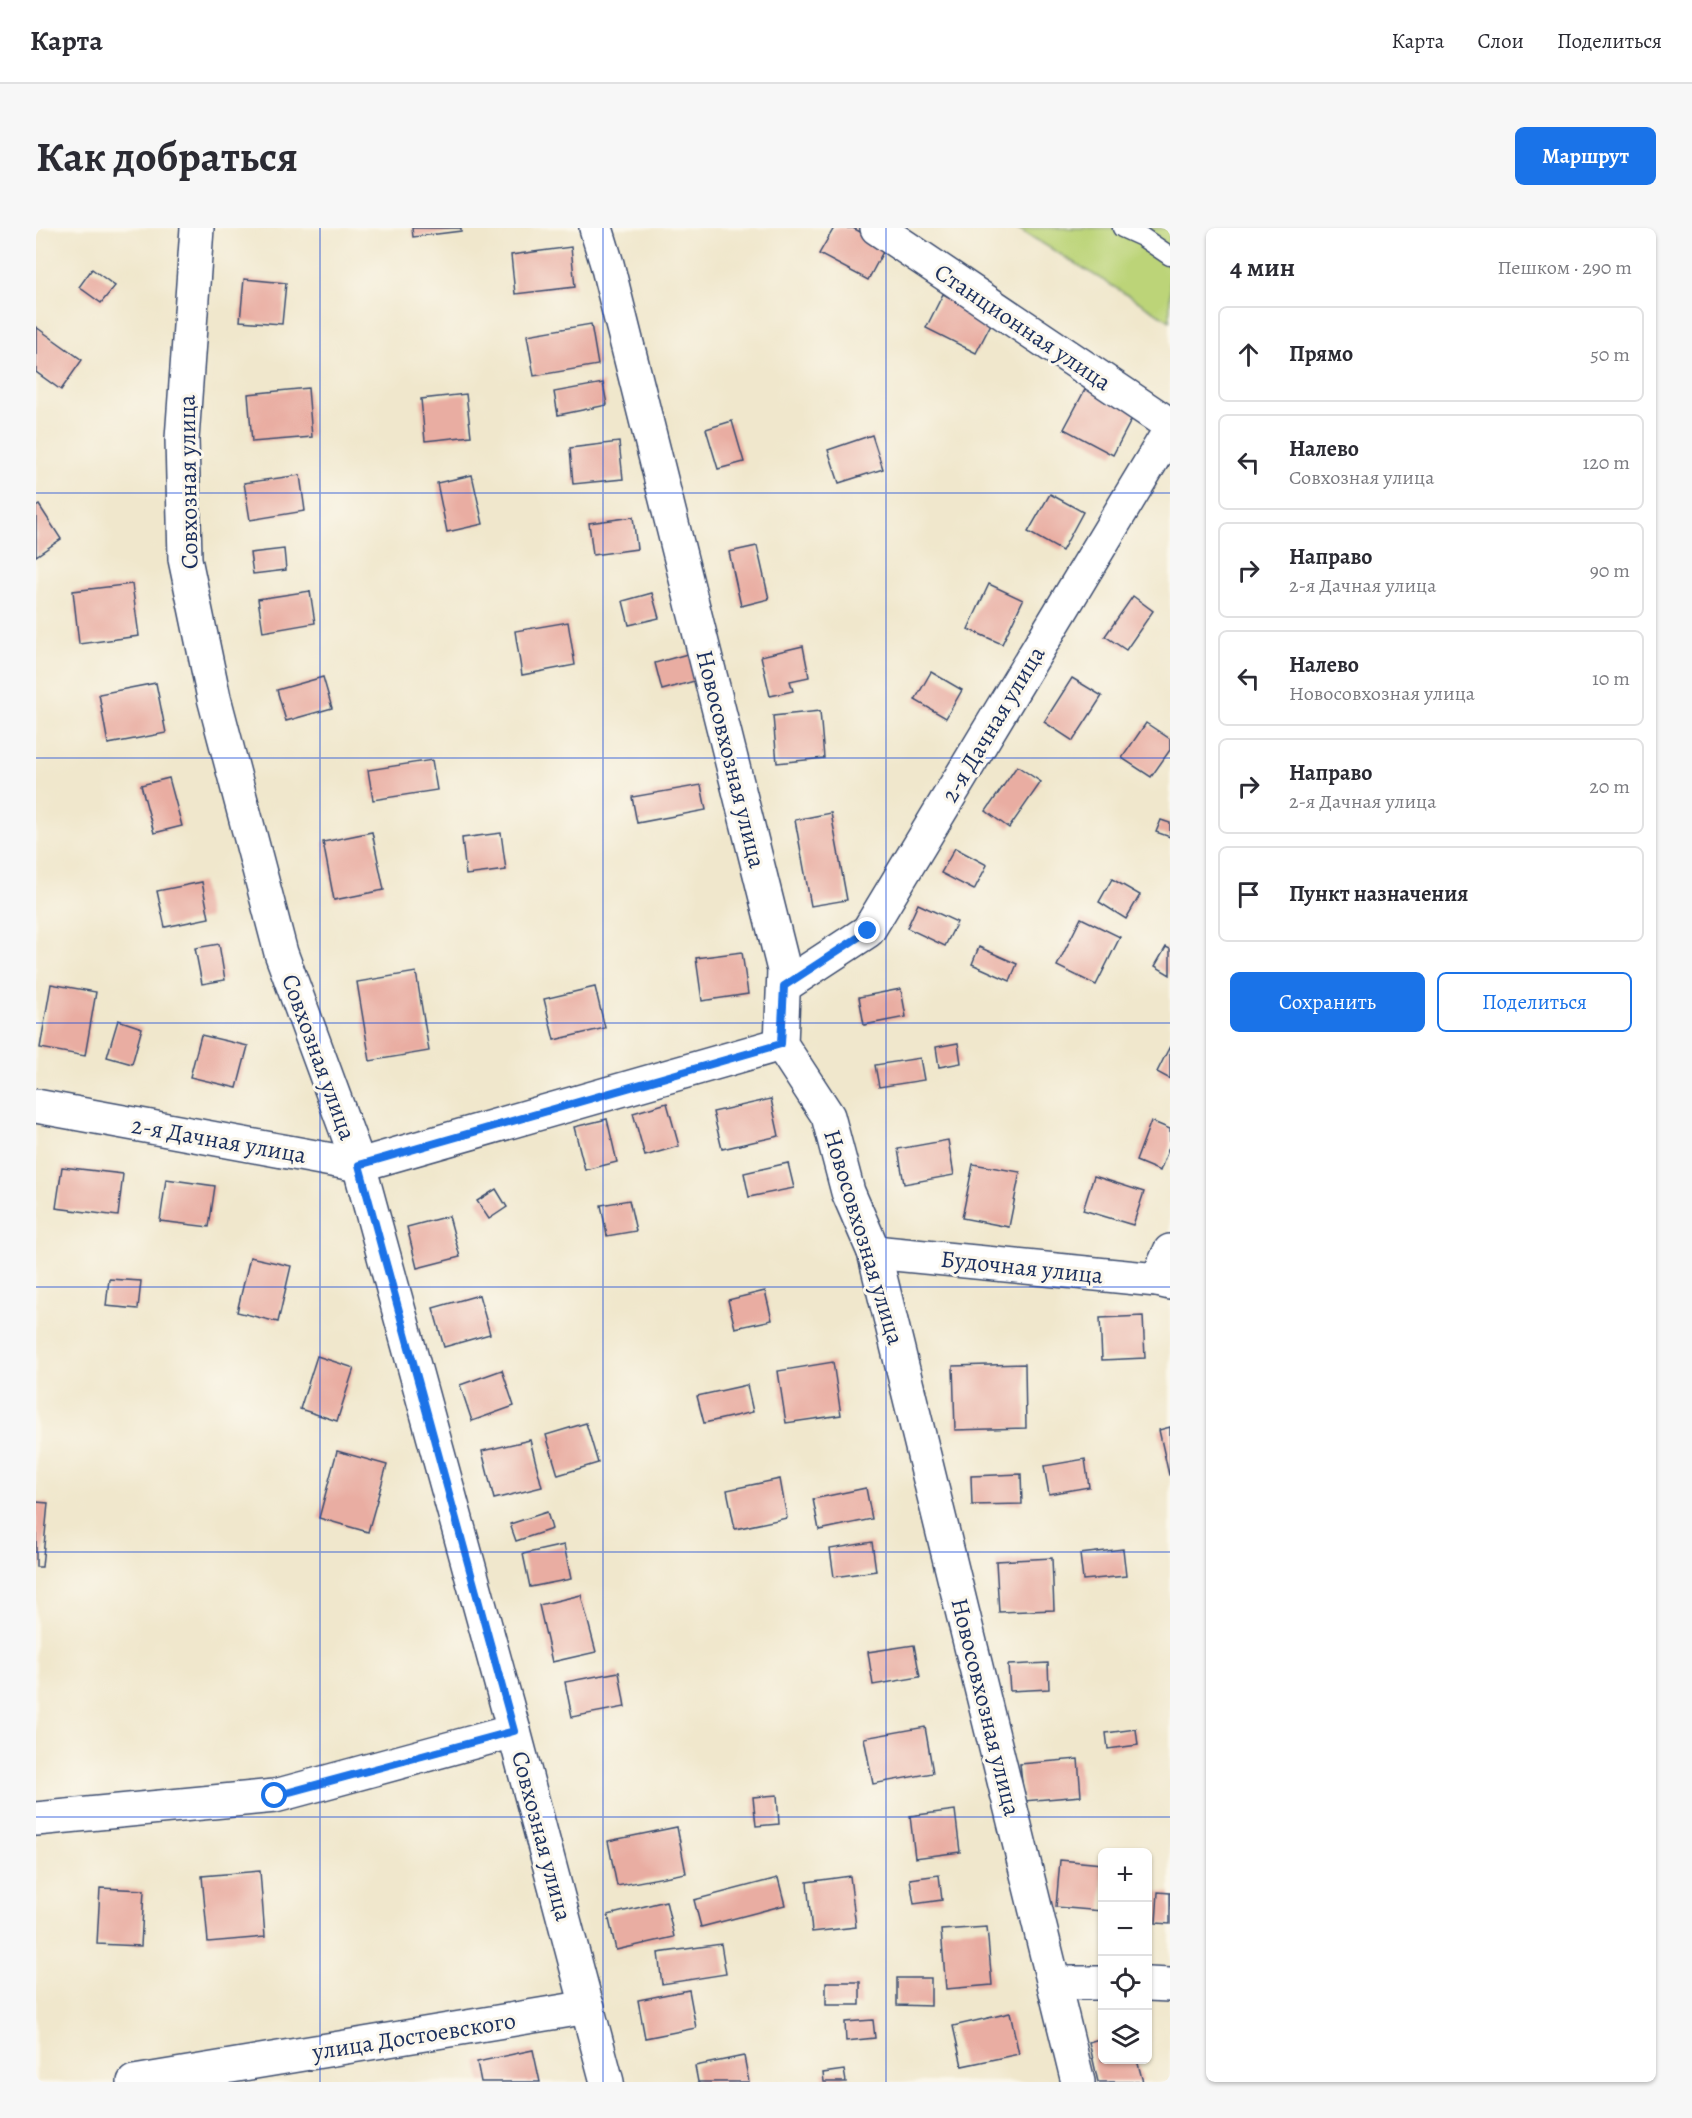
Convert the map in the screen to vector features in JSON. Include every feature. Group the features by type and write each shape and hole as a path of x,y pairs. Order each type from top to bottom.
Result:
{"street":[{"name":"Совхозная улица","path":"197,228 182,439 185,559 214,698 281,953 359,1165 514,1731 607,2082"},
{"name":"Новосовхозная улица","path":"596,228 784,970 781,1044 828,1116 848,1192 874,1252 1078,2082"},
{"name":"Станционная улица","path":"877,228 1170,425"},
{"name":"2-я Дачная улица","path":"784,986 868,931 1170,430"},
{"name":"2-я Дачная улица","path":"36,1106 359,1165 781,1044"},
{"name":"Будочная улица","path":"874,1252 1166,1272"},
{"path":"36,1820 275,1796 514,1731"},
{"path":"1054,1983 1098,1983"},
{"path":"1152,1984 1170,1984"},
{"name":"улица Достоевского","path":"134,2082 588,2007"}],"lane":[{"path":"1122,228 1142,237 1170,256"}],"green space":[{"path":"1017,228 1170,228 1170,321"}],"building":[{"path":"412,228 461,228 461,231 413,237"},
{"path":"834,228 853,228 886,246 868,280 819,254"},
{"path":"571,247 575,287 515,294 511,255"},
{"path":"92,269 115,286 101,303 79,287"},
{"path":"244,279 286,283 282,324 240,321"},
{"path":"943,294 993,320 976,353 926,328"},
{"path":"591,324 598,365 534,376 527,335"},
{"path":"36,327 82,360 61,390 36,372"},
{"path":"603,383 607,405 558,415 554,392"},
{"path":"1088,384 1137,409 1113,455 1064,429"},
{"path":"308,388 312,437 252,442 248,394"},
{"path":"466,394 471,436 425,441 421,399"},
{"path":"732,421 744,462 718,469 706,429"},
{"path":"872,435 883,469 839,483 828,450"},
{"path":"619,442 623,479 573,484 570,448"},
{"path":"300,475 305,511 250,520 244,483"},
{"path":"472,475 483,524 447,532 437,483"},
{"path":"1050,494 1083,512 1062,551 1028,532"},
{"path":"39,505 61,539 36,556 36,507"},
{"path":"633,517 637,549 593,555 589,523"},
{"path":"757,546 769,599 741,606 729,552"},
{"path":"284,549 286,570 253,574 250,553"},
{"path":"132,584 139,636 79,644 73,591"},
{"path":"989,584 1023,600 1002,644 968,629"},
{"path":"310,591 315,623 263,632 258,599"},
{"path":"652,593 659,618 629,625 623,601"},
{"path":"1133,596 1153,611 1126,650 1105,636"},
{"path":"568,622 575,665 522,675 515,631"},
{"path":"803,646 809,677 790,681 793,691 770,696 761,656"},
{"path":"691,653 698,680 662,690 655,663"},
{"path":"931,672 962,690 946,718 915,700"},
{"path":"323,677 332,708 286,721 277,690"},
{"path":"1072,678 1102,696 1073,741 1044,722"},
{"path":"156,683 166,733 108,744 99,694"},
{"path":"820,711 824,758 777,763 773,716"},
{"path":"1146,723 1170,739 1170,750 1151,777 1122,758"},
{"path":"432,760 437,790 373,800 368,770"},
{"path":"1017,766 1041,782 1009,828 986,811"},
{"path":"169,778 182,826 154,833 141,785"},
{"path":"701,785 706,810 637,823 632,797"},
{"path":"831,813 847,900 811,906 795,820"},
{"path":"1161,820 1170,823 1170,837 1156,832"},
{"path":"372,832 384,890 334,900 323,842"},
{"path":"501,833 506,870 466,875 462,838"},
{"path":"955,848 987,865 974,890 941,873"},
{"path":"1112,879 1140,895 1126,919 1099,902"},
{"path":"202,882 209,918 165,927 157,891"},
{"path":"918,904 957,922 945,946 907,928"},
{"path":"1081,918 1120,937 1096,985 1057,966"},
{"path":"219,944 225,980 202,984 195,948"},
{"path":"979,947 1017,964 1010,981 972,964"},
{"path":"1166,947 1170,949 1170,975 1155,966"},
{"path":"742,952 748,994 702,1001 696,958"},
{"path":"416,972 429,1051 370,1061 357,982"},
{"path":"51,984 96,992 85,1056 40,1048"},
{"path":"595,987 605,1028 554,1040 544,999"},
{"path":"901,989 906,1017 864,1025 859,997"},
{"path":"118,1020 142,1028 132,1064 107,1057"},
{"path":"201,1035 248,1046 237,1088 190,1077"},
{"path":"958,1043 961,1063 939,1067 936,1047"},
{"path":"1170,1046 1170,1079 1157,1072"},
{"path":"920,1058 924,1080 879,1087 875,1065"},
{"path":"771,1099 779,1136 722,1149 713,1112"},
{"path":"667,1103 679,1146 645,1156 633,1113"},
{"path":"607,1119 617,1162 585,1170 574,1127"},
{"path":"1151,1121 1170,1129 1170,1145 1160,1171 1136,1161"},
{"path":"948,1140 954,1175 904,1184 898,1149"},
{"path":"788,1163 794,1188 749,1197 744,1173"},
{"path":"973,1164 1020,1172 1009,1227 962,1218"},
{"path":"62,1167 123,1174 118,1216 56,1208"},
{"path":"1094,1176 1144,1192 1133,1225 1083,1210"},
{"path":"166,1179 215,1186 209,1227 160,1221"},
{"path":"496,1189 507,1207 489,1219 477,1201"},
{"path":"629,1200 636,1231 607,1236 601,1205"},
{"path":"449,1216 460,1257 417,1268 407,1227"},
{"path":"250,1257 291,1266 278,1322 237,1312"},
{"path":"109,1279 141,1281 138,1309 106,1306"},
{"path":"765,1291 772,1320 735,1328 728,1300"},
{"path":"479,1295 490,1334 444,1347 433,1308"},
{"path":"1143,1316 1145,1358 1102,1360 1100,1318"},
{"path":"317,1356 354,1368 337,1421 300,1409"},
{"path":"833,1362 841,1415 786,1423 778,1371"},
{"path":"1025,1364 1026,1428 955,1430 953,1366"},
{"path":"502,1370 514,1406 472,1421 460,1385"},
{"path":"747,1385 753,1412 704,1423 697,1396"},
{"path":"586,1423 598,1463 558,1475 546,1435"},
{"path":"1170,1427 1170,1475 1169,1475 1159,1430"},
{"path":"530,1440 542,1487 494,1499 482,1451"},
{"path":"337,1451 387,1465 368,1532 319,1518"},
{"path":"1085,1459 1089,1487 1049,1494 1044,1466"},
{"path":"1021,1474 1022,1504 972,1505 971,1476"},
{"path":"780,1479 787,1518 735,1529 727,1490"},
{"path":"866,1488 872,1519 819,1530 813,1499"},
{"path":"36,1502 48,1503 42,1567 36,1567"},
{"path":"547,1512 552,1529 516,1541 510,1524"},
{"path":"872,1542 876,1571 834,1577 830,1549"},
{"path":"564,1545 571,1579 530,1587 523,1554"},
{"path":"1123,1549 1126,1576 1083,1580 1080,1554"},
{"path":"1052,1558 1054,1610 999,1612 996,1561"},
{"path":"581,1595 596,1652 552,1662 539,1605"},
{"path":"914,1645 920,1677 873,1685 868,1652"},
{"path":"1048,1663 1049,1689 1010,1691 1008,1665"},
{"path":"619,1672 625,1707 572,1717 565,1682"},
{"path":"925,1727 933,1773 873,1784 864,1738"},
{"path":"1136,1729 1138,1745 1108,1749 1106,1733"},
{"path":"1078,1759 1081,1796 1024,1801 1020,1764"},
{"path":"777,1795 779,1824 756,1826 753,1797"},
{"path":"955,1810 960,1852 915,1858 910,1816"},
{"path":"677,1827 686,1873 617,1886 608,1841"},
{"path":"1060,1860 1098,1864 1098,1911 1056,1907"},
{"path":"260,1871 265,1937 208,1942 202,1876"},
{"path":"939,1875 942,1900 914,1904 910,1879"},
{"path":"850,1876 856,1927 812,1932 807,1882"},
{"path":"778,1878 785,1905 701,1927 694,1900"},
{"path":"100,1888 144,1890 141,1946 97,1944"},
{"path":"1158,1892 1170,1893 1170,1924 1156,1923"},
{"path":"666,1901 674,1937 616,1950 608,1915"},
{"path":"987,1927 992,1985 946,1989 941,1930"},
{"path":"721,1944 726,1974 662,1984 658,1953"},
{"path":"897,1978 931,1978 931,2006 897,2005"},
{"path":"826,1982 860,1982 860,2005 826,2005"},
{"path":"689,1990 696,2028 645,2038 638,2000"},
{"path":"1010,2013 1019,2054 962,2066 953,2026"},
{"path":"873,2020 875,2038 846,2041 845,2022"},
{"path":"1098,2039 1098,2064 1138,2064 1143,2082 1098,2082 1089,2042"},
{"path":"533,2050 540,2082 481,2082 477,2062"},
{"path":"744,2056 749,2082 698,2082 695,2066"},
{"path":"844,2070 846,2082 824,2082 823,2073"}],"route":[{"path":"275,1796 514,1731 359,1165 781,1044 784,986 868,931"}]}
